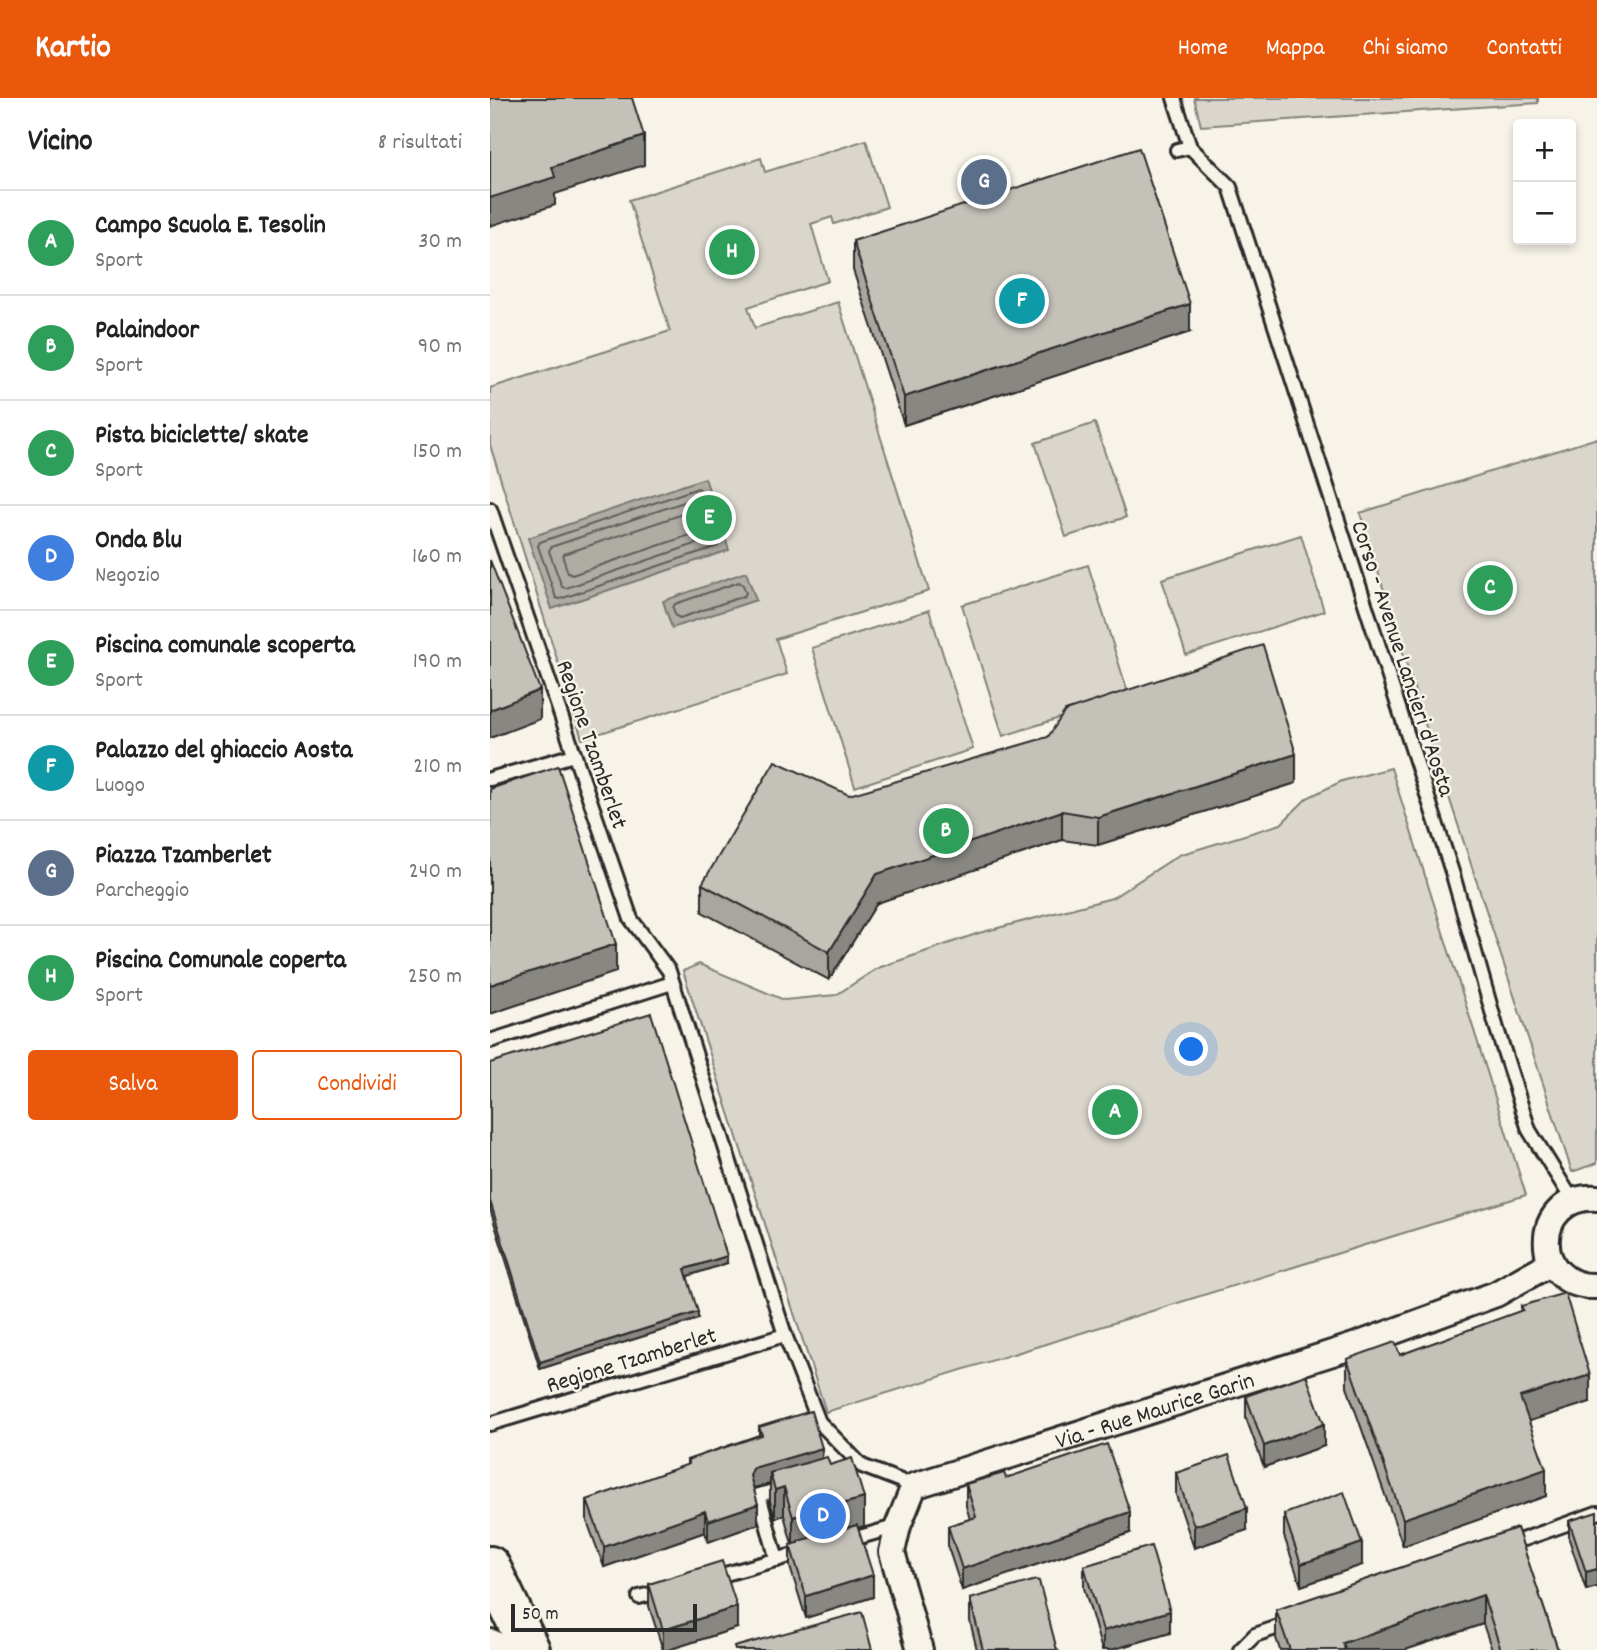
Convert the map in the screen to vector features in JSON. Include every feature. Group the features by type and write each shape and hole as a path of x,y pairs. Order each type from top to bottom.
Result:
{"highway":[{"path":"490,1566 530,1650"}],"street":[{"path":"1585,1199 1558,1211 1550,1222 1546,1248 1551,1263 1563,1278 1574,1284 1597,1286"},
{"name":"Via - Rue Maurice Garin","path":"914,1486 1351,1347 1496,1294 1551,1263"},
{"path":"914,1486 898,1526 892,1552 920,1650"}],"lane":[{"name":"Corso - Avenue Lancieri d'Aosta","path":"1174,98 1183,149 1230,187 1452,876 1529,1130 1585,1199"},
{"name":"Regione Tzamberlet","path":"490,509 631,919 669,971 785,1335 819,1422 855,1468 914,1486"},
{"path":"490,779 574,755"},
{"path":"490,1041 673,983"},
{"name":"Regione Tzamberlet","path":"490,1424 785,1335"},
{"path":"777,1560 759,1495 798,1484"},
{"path":"1494,1550 1597,1513"},
{"path":"838,1543 898,1526"},
{"path":"702,1580 813,1550"},
{"path":"639,1597 677,1587"},
{"path":"1240,1650 1255,1634 1304,1618"}],"shaded area":[{"path":"1194,98 1538,98 1538,103 1201,126"},
{"path":"866,140 887,207 834,224 832,217 811,224 828,281 748,307 755,328 838,302 929,591 776,639 787,674 582,739 490,445 490,388 670,331 629,200 761,158 765,172"},
{"path":"1095,423 1126,517 1066,537 1035,443"},
{"path":"1597,438 1597,1163 1572,1172 1424,721 1360,513"},
{"path":"1301,535 1324,611 1186,655 1162,579"},
{"path":"1088,565 1129,696 1003,736 962,605"},
{"path":"929,610 973,749 855,787 812,648"},
{"path":"1391,768 1526,1195 826,1412 683,971 699,964 784,1000 836,995 878,968 979,933 1112,898 1179,855 1281,824 1307,798 1342,781"}],"water":[{"path":"705,478 729,550 552,609 528,538"},
{"path":"746,572 756,600 672,628 663,601"}],"building":[{"path":"490,98 632,98 644,136 552,167 555,177 490,198"},
{"path":"1139,148 1190,304 904,397 853,241"},
{"path":"490,560 540,690 490,710"},
{"path":"1263,645 1296,754 1098,817 1062,811 877,874 829,952 702,884 775,761 849,795 1048,737 1065,711"},
{"path":"558,766 616,944 490,985 490,789"},
{"path":"651,1013 727,1256 685,1269 698,1312 540,1362 490,1201 490,1063"},
{"path":"1565,1293 1590,1375 1520,1397 1546,1469 1403,1519 1347,1359 1395,1342 1400,1355 1523,1310 1521,1306"},
{"path":"1306,1375 1324,1424 1264,1446 1246,1396"},
{"path":"811,1411 822,1448 753,1468 750,1476 758,1504 708,1521 705,1511 604,1547 587,1500 689,1464 687,1460 762,1435 759,1427"},
{"path":"1107,1444 1130,1512 962,1569 948,1526 976,1517 966,1484 1004,1473 1006,1478"},
{"path":"1229,1455 1247,1508 1194,1526 1176,1473"},
{"path":"827,1457 830,1465 852,1458 864,1498 793,1517 784,1487 775,1490 770,1473"},
{"path":"1344,1492 1362,1543 1301,1564 1284,1514"},
{"path":"1597,1512 1597,1569 1586,1572 1569,1521"},
{"path":"857,1525 873,1575 806,1596 790,1545"},
{"path":"1517,1528 1558,1650 1501,1650 1483,1595 1343,1643 1345,1650 1290,1650 1276,1610"},
{"path":"1151,1546 1170,1611 1103,1631 1084,1566"},
{"path":"722,1561 737,1607 663,1630 649,1584"},
{"path":"1039,1581 1057,1650 983,1650 970,1599"},
{"path":"862,1612 872,1650 735,1650 734,1647"}],"place":[{"name":"Piazza Tzamberlet","path":"984,182"},
{"name":"Piscina Comunale coperta","path":"732,252"},
{"name":"Palazzo del ghiaccio Aosta","path":"1022,301"},
{"name":"Piscina comunale scoperta","path":"709,518"},
{"name":"Pista biciclette/ skate","path":"1490,588"},
{"name":"Palaindoor","path":"946,831"},
{"name":"Campo Scuola E. Tesolin","path":"1115,1112"},
{"name":"Onda Blu","path":"823,1516"}]}
